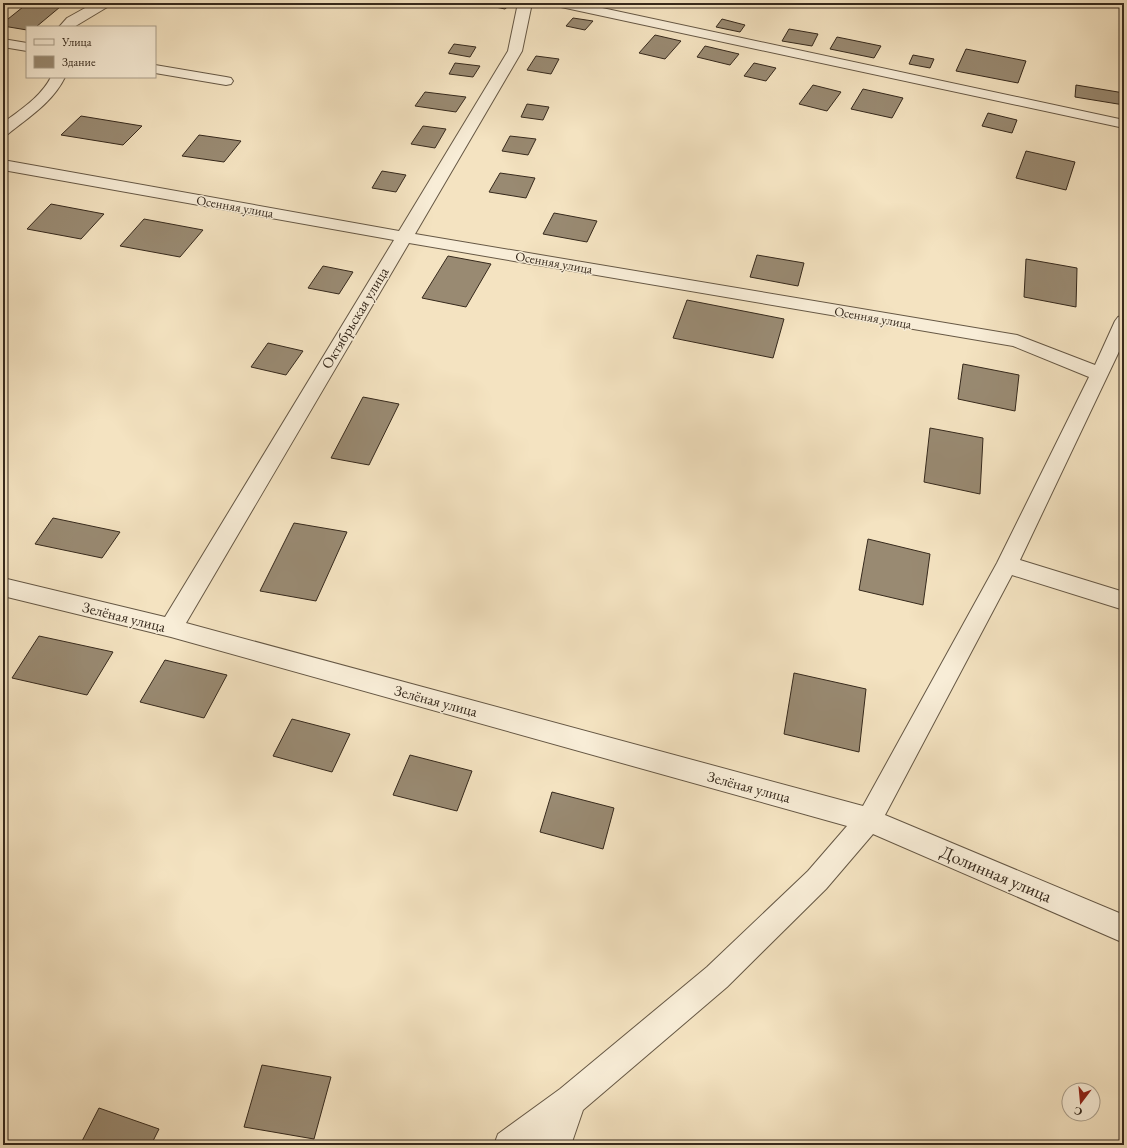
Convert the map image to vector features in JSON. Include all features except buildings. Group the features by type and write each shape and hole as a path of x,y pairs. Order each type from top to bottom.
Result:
{"street":[{"path":"67,26 72,21 104,3"},
{"name":"Октябрьская улица","path":"171,628 515,50 525,3"},
{"path":"561,3 1124,124"},
{"path":"3,44 26,47"},
{"path":"156,69 226,81"},
{"path":"3,131 35,104 56,83 58,78"},
{"name":"Осенняя улица","path":"3,165 404,237 1017,341 1100,374"},
{"path":"509,1145 571,1100 717,977 817,880 869,820 1007,565 1100,374 1124,321"},
{"path":"1007,565 1124,601"},
{"name":"Зелёная улица","path":"3,588 171,628 869,820"},
{"name":"Долинная улица","path":"869,820 1124,929"},
{"path":"556,1145 571,1100"}]}
